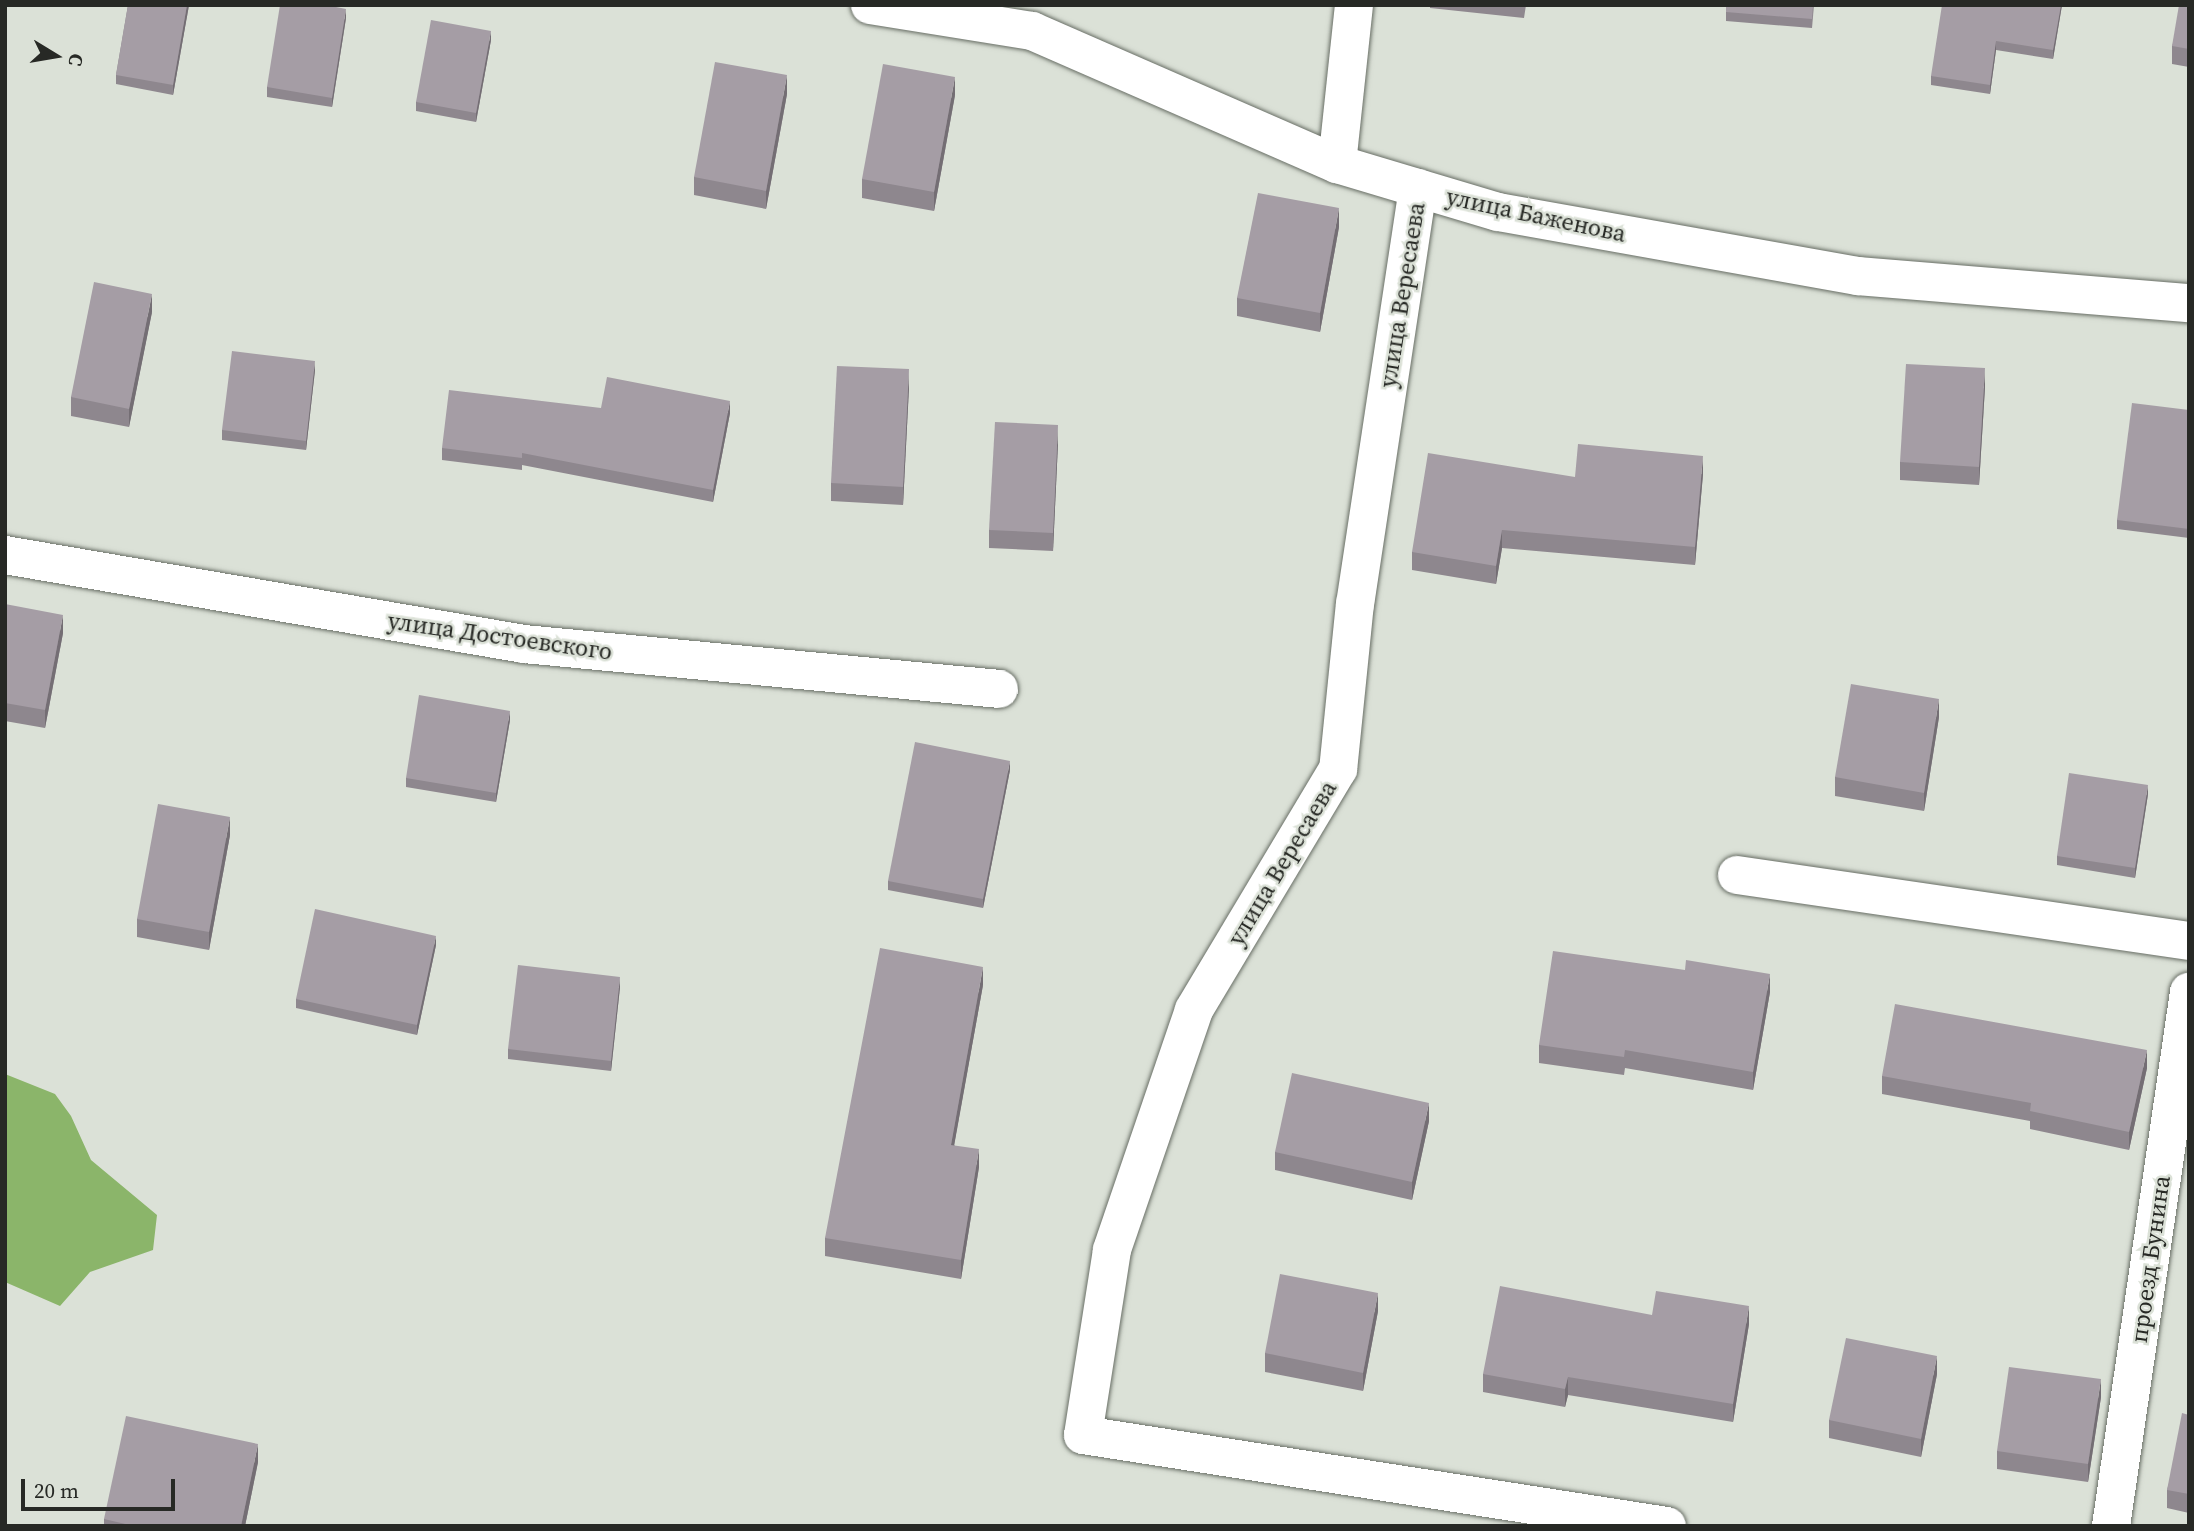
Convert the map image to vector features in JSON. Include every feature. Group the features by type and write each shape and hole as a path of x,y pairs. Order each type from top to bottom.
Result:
{"street":[{"name":"улица Баженова","path":"870,5 1032,31 1337,164 1498,212 1858,276 2189,303"},
{"path":"1337,164 1354,5"},
{"name":"улица Вересаева","path":"1418,188 1355,603 1338,769 1194,1010 1112,1250 1083,1435 1667,1526"},
{"name":"улица Достоевского","path":"5,555 524,644 999,689"},
{"path":"1737,875 2189,941"},
{"name":"проезд Бунина","path":"2111,1526 2189,992"}],"shaded area":[{"path":"5,1074 55,1094 71,1116 91,1160 157,1215 153,1250 90,1272 60,1306 5,1282"}],"building":[{"path":"128,5 187,5 173,85 116,75"},
{"path":"280,5 326,5 346,9 332,98 267,87"},
{"path":"1726,5 1813,5 1812,19 1726,12"},
{"path":"1942,5 2061,5 2053,50 1996,41 1990,85 1931,76"},
{"path":"2179,5 2189,5 2189,49 2172,46"},
{"path":"431,20 491,31 476,113 416,102"},
{"path":"715,62 787,75 766,191 694,177"},
{"path":"883,64 955,77 934,192 862,179"},
{"path":"1258,193 1339,208 1320,313 1237,298"},
{"path":"94,282 152,294 129,409 71,397"},
{"path":"232,351 315,361 306,441 222,430"},
{"path":"1906,364 1985,368 1979,467 1900,462"},
{"path":"837,366 909,369 903,487 831,483"},
{"path":"607,377 730,401 713,490 522,453 522,458 442,448 449,390 601,408"},
{"path":"2132,403 2189,410 2189,529 2117,520"},
{"path":"995,422 1058,425 1053,533 989,530"},
{"path":"1578,444 1703,456 1695,547 1502,530 1496,566 1412,552 1428,453 1575,477"},
{"path":"5,604 63,615 45,710 5,703"},
{"path":"1851,684 1939,699 1924,793 1835,777"},
{"path":"419,695 510,711 496,793 406,778"},
{"path":"915,742 1010,761 983,899 888,881"},
{"path":"2069,773 2148,785 2135,868 2057,856"},
{"path":"158,804 230,817 209,932 137,919"},
{"path":"315,909 436,936 417,1025 296,999"},
{"path":"880,948 983,967 951,1145 979,1149 961,1260 825,1238"},
{"path":"1553,951 1685,970 1686,960 1770,974 1753,1072 1625,1050 1624,1057 1539,1045"},
{"path":"518,965 620,977 611,1061 508,1049"},
{"path":"1895,1004 2147,1050 2129,1132 2030,1111 2031,1103 1882,1076"},
{"path":"1292,1073 1429,1103 1412,1182 1275,1152"},
{"path":"1280,1274 1378,1293 1363,1373 1265,1353"},
{"path":"1500,1286 1652,1315 1656,1291 1749,1306 1733,1404 1568,1377 1565,1389 1483,1374"},
{"path":"1846,1338 1937,1356 1921,1439 1829,1420"},
{"path":"2009,1367 2101,1379 2088,1464 1997,1451"},
{"path":"2182,1413 2189,1415 2189,1494 2167,1490"},
{"path":"126,1416 258,1444 241,1526 134,1526 104,1519"}]}
